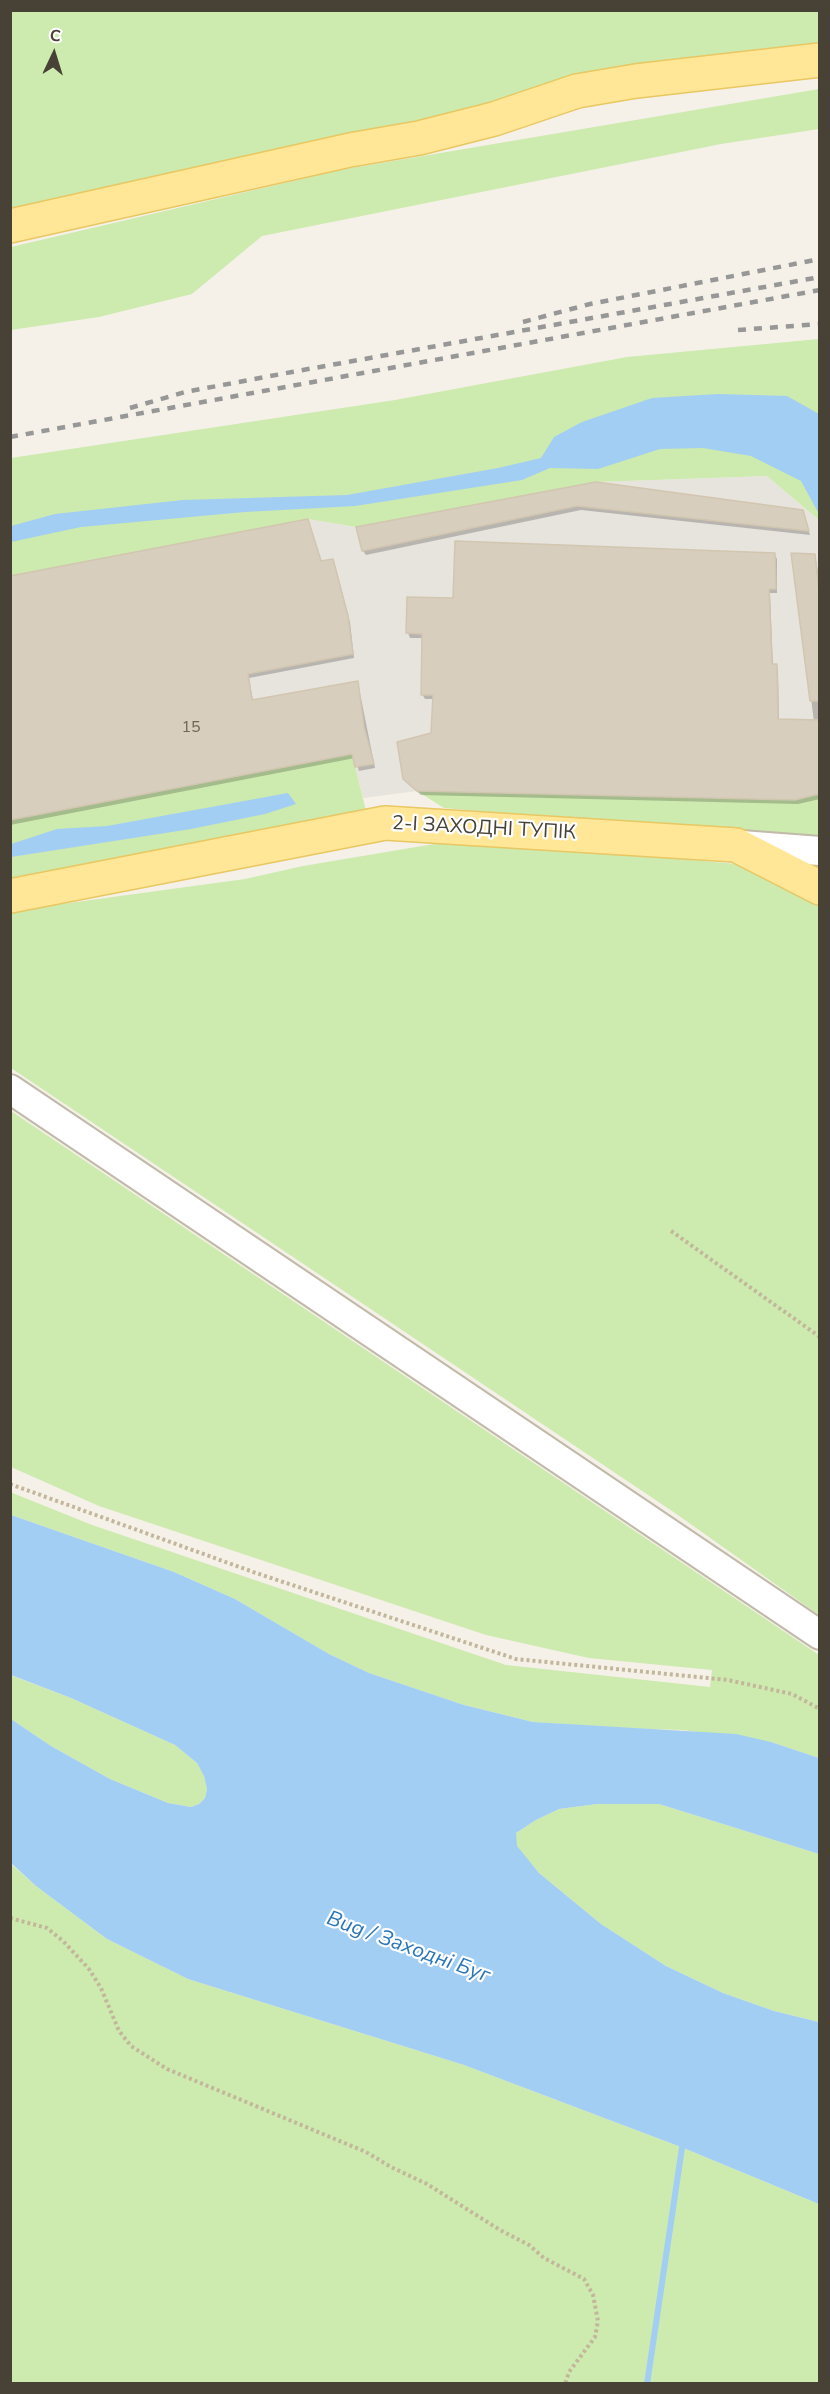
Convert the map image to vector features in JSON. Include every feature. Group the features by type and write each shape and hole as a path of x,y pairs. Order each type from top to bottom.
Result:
{"main road":[{"path":"10,226 350,150 419,138 494,119 577,91 636,81 819,60"},
{"name":"2-І ЗАХОДНІ ТУПІК","path":"10,896 385,823 736,845"},
{"path":"736,845 819,888"}],"street":[{"name":"2-І ЗАХОДНІ ТУПІК","path":"736,845 819,851"},
{"path":"10,1089 819,1635"}],"path":[{"path":"671,1231 819,1337"},
{"path":"10,1484 256,1573 516,1659 728,1680 792,1694 819,1709"},
{"path":"10,1918 47,1928 63,1941 89,1970 101,1988 119,2031 131,2046 167,2069 366,2152 427,2184 500,2230 529,2245 544,2258 584,2279 593,2295 598,2321 595,2337 569,2372 565,2384"}],"shaded area":[{"path":"767,476 819,520 819,794 795,800 417,791 363,798 352,754 11,820 11,573 308,519 356,527 596,482"}],"green space":[{"path":"819,10 820,46 611,68 453,115 11,211 10,11"},
{"path":"819,89 819,129 721,144 262,236 192,294 99,317 11,330 11,247 340,170"},
{"path":"819,339 819,520 767,476 596,482 356,527 308,519 11,576 11,458 395,400 627,357"},
{"path":"352,754 367,815 11,884 11,820"},
{"path":"417,791 795,800 819,794 819,841 444,808"},
{"path":"458,840 819,871 819,1615 675,1513 11,1068 10,911 245,879 303,866"},
{"path":"11,1111 819,1655 819,1758 771,1742 682,1730 533,1722 464,1705 369,1673 329,1654 235,1599 174,1572 11,1515 10,1492 92,1525 506,1665 710,1687 712,1670 589,1658 486,1635 99,1506 11,1467"},
{"path":"10,1675 71,1698 175,1745 197,1763 204,1776 207,1789 205,1798 199,1804 191,1807 168,1803 110,1779 51,1746 11,1719"},
{"path":"597,1804 659,1804 819,1854 819,2022 774,2011 723,1993 666,1966 601,1924 539,1873 516,1846 516,1833 536,1820 559,1809"},
{"path":"10,1863 36,1886 107,1939 188,1979 464,2065 681,2147 819,2204 819,2383 11,2383"}],"water":[{"path":"718,394 787,396 819,414 819,514 801,481 751,456 703,448 660,449 598,469 550,468 522,480 355,506 245,512 81,527 11,542 11,526 55,514 183,500 347,495 498,468 541,458 554,437 582,422 652,398"},
{"path":"288,793 296,804 265,814 191,829 11,857 11,844 57,829 107,826"},
{"name":"Bug / Заходні Буг","path":"11,1515 174,1572 235,1599 329,1654 369,1673 464,1705 533,1722 736,1734 771,1742 819,1758 819,1854 659,1804 597,1804 559,1809 516,1833 517,1846 539,1873 601,1924 666,1966 723,1993 774,2011 819,2022 819,2204 681,2147 464,2065 188,1979 107,1939 36,1886 11,1863 11,1719 51,1746 110,1779 168,1803 191,1807 199,1804 205,1798 207,1789 204,1776 197,1763 175,1745 71,1698 11,1675"}],"building":[{"path":"596,482 803,510 809,531 577,506 362,551 356,527"},
{"path":"308,519 321,561 333,559 348,616 353,654 248,674 252,700 358,681 364,727 374,764 355,767 352,754 10,820 10,576"},
{"path":"455,541 775,553 776,589 769,589 772,664 777,664 778,719 819,720 819,794 795,800 417,791 403,779 397,742 431,733 433,695 421,695 422,634 406,633 407,597 453,598"},
{"path":"791,553 815,554 819,592 819,701 810,701"}],"waterway":[{"path":"647,2384 683,2141"}],"railway":[{"path":"523,322 590,304 820,259"},
{"path":"130,408 185,392 820,277"},
{"path":"10,437 820,290"},
{"path":"738,330 820,324"}]}
